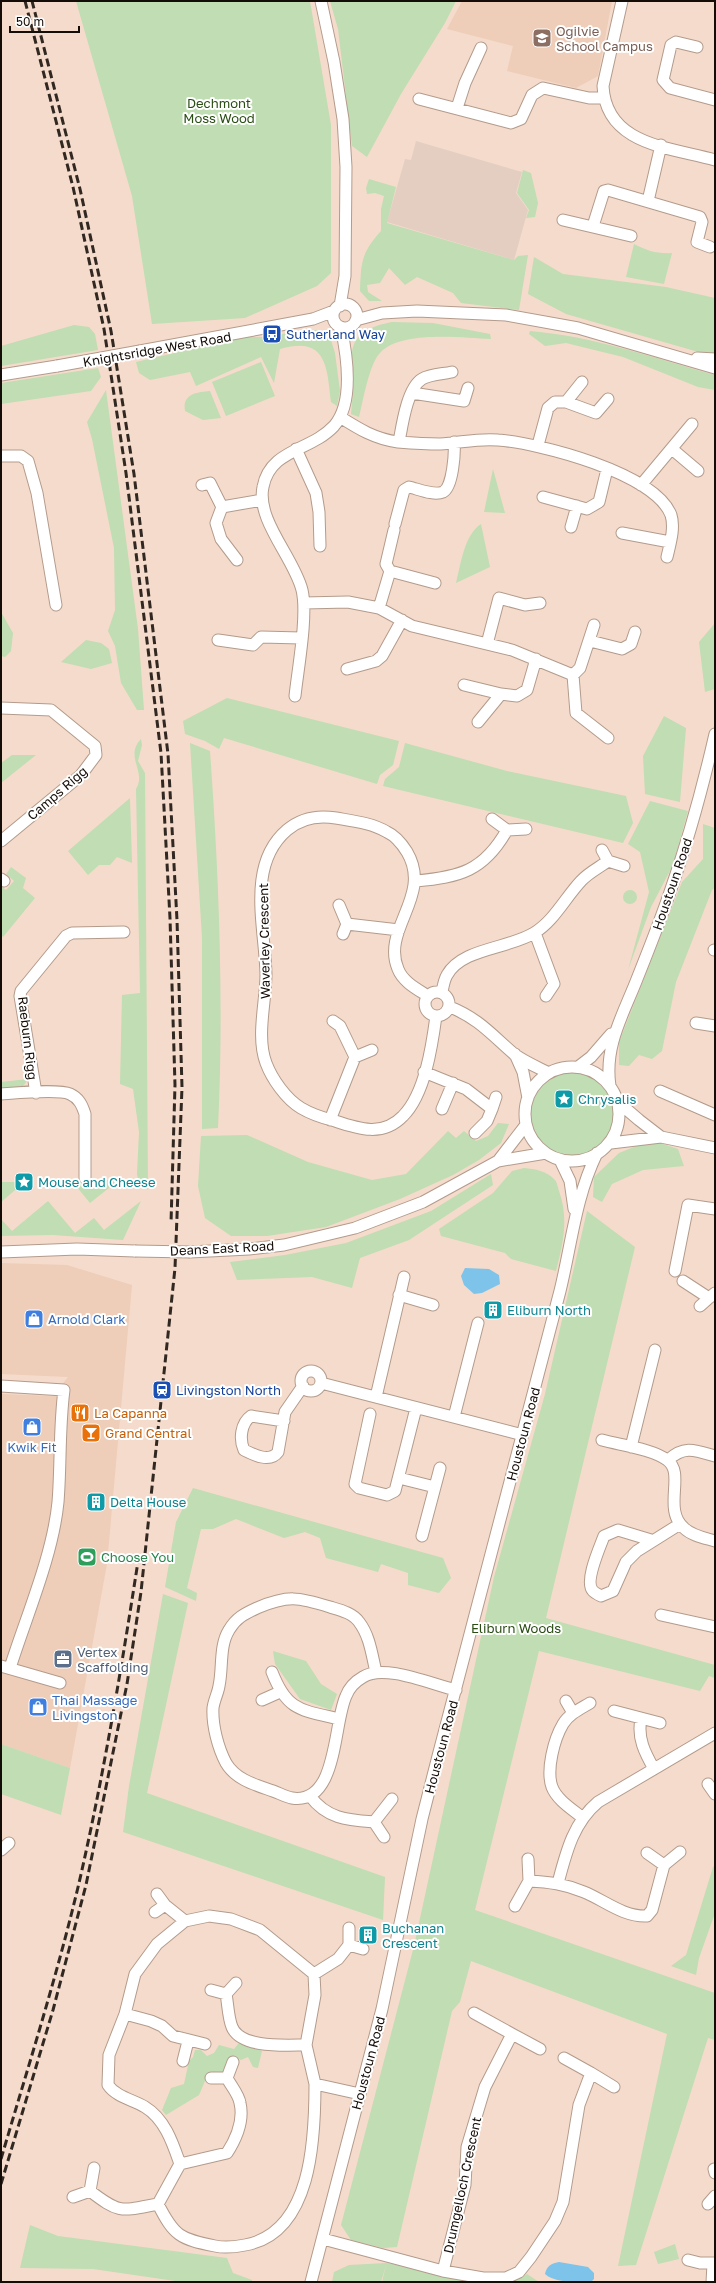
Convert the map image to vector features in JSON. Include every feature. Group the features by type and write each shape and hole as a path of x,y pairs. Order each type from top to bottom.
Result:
{"street":[{"path":"295,696 304,603 297,576 268,520 262,500 265,480 272,466 296,449 327,432 340,417 346,400 346,167 343,119 334,62 321,1"},
{"path":"622,1 605,76 604,98 612,119 625,132 645,141 715,160"},
{"path":"697,47 676,42 671,45 663,80 670,88 715,100"},
{"path":"457,108 465,83 481,48"},
{"path":"419,99 511,123 521,119 532,95 543,88 589,98 604,98"},
{"path":"648,201 661,145"},
{"path":"593,226 604,191 608,190 700,217 702,222 697,242 710,247"},
{"path":"563,220 631,236"},
{"name":"Knightsridge West Road","path":"1,375 140,352 313,319 417,311 506,315 578,328 675,355"},
{"path":"675,355 715,359"},
{"path":"675,355 715,368"},
{"path":"398,442 406,406 416,384 423,378 452,372"},
{"path":"566,402 582,382"},
{"path":"412,393 464,401 468,388"},
{"path":"538,445 548,408 555,402 566,402 596,413 608,399"},
{"path":"340,417 366,434 398,442 440,444 479,439 538,445 581,458 607,469 641,485 655,494 667,507 673,525 667,557"},
{"path":"641,485 692,424"},
{"path":"379,608 390,572 386,564 404,490 409,487 436,493 443,492 448,487 455,457 454,442"},
{"path":"296,449 316,493 319,512 320,546"},
{"path":"672,449 698,471"},
{"path":"1,456 21,456 28,461 37,493 56,604"},
{"path":"543,497 587,509 599,502 607,469"},
{"path":"202,485 210,483 222,508 216,523 221,539 237,560"},
{"path":"222,508 262,500"},
{"path":"571,527 577,506"},
{"path":"622,533 670,542"},
{"path":"390,572 435,583"},
{"path":"487,644 499,598 525,605 540,603"},
{"path":"304,603 348,602 379,608 425,630 487,644 536,659 573,675"},
{"path":"347,669 376,661 382,656 402,620"},
{"path":"594,625 580,668 573,675 576,714 608,738"},
{"path":"590,641 622,649 631,644 635,632"},
{"path":"218,640 253,645 260,633 300,638"},
{"path":"464,685 501,694 517,696 527,690 536,659"},
{"path":"478,722 501,694"},
{"name":"Camps Rigg","path":"1,708 51,710 94,746 96,755 81,775 1,841"},
{"name":"Houstoun Road","path":"610,1086 608,1069 615,1029 672,887 705,776 715,734"},
{"name":"Waverley Crescent","path":"428,996 405,980 398,970 395,958 396,941 416,881 415,868 411,858 399,840 388,832 364,824 329,817 310,818 296,822 282,834 270,850 261,887 261,910 266,974 262,1041 266,1064 284,1093 300,1108 330,1120 372,1130 389,1126 404,1116 410,1107 424,1072 432,1046 436,1016"},
{"path":"492,819 507,830 526,829"},
{"path":"416,881 464,874 475,867 498,846 507,830"},
{"path":"602,850 608,861 624,866"},
{"path":"442,992 447,975 457,962 467,956 518,941 535,933 556,913 581,880 608,861"},
{"path":"339,905 345,929 399,930"},
{"name":"Raeburn Rigg","path":"36,1093 20,996 21,991 66,936 72,933 124,932"},
{"path":"535,933 554,984 546,996"},
{"path":"442,992 448,998 450,1006 445,1014 436,1016 431,1015 425,1007 428,996 432,993 442,992"},
{"path":"450,1006 466,1014 493,1033 514,1054 549,1073"},
{"path":"333,1021 340,1026 355,1057"},
{"path":"696,1023 713,1022"},
{"name":"Houstoun Road","path":"578,1067 596,1052 615,1029"},
{"path":"330,1120 355,1057 372,1050"},
{"path":"514,1054 523,1072 528,1098 525,1126 531,1139 546,1153 560,1160 579,1161 597,1153 611,1142 617,1127 618,1102"},
{"path":"528,1098 536,1084 549,1073 564,1068 578,1067 595,1073 610,1086 618,1102 638,1120 661,1136"},
{"path":"424,1072 466,1089 492,1108"},
{"path":"442,1110 453,1084"},
{"path":"660,1091 715,1115"},
{"name":"Raeburn Rigg","path":"1,1094 64,1092 75,1097 82,1104 85,1114 85,1178"},
{"path":"475,1133 487,1121 496,1097"},
{"name":"Deans East Road","path":"498,1161 525,1126"},
{"path":"611,1142 661,1136 715,1148"},
{"name":"Deans East Road","path":"1,1252 77,1249 190,1252 250,1249 284,1245 355,1228 423,1202 498,1161 546,1153"},
{"name":"Houstoun Road","path":"311,2282 382,2009 422,1818 562,1284 575,1214 581,1192 597,1153"},
{"name":"Houstoun Road","path":"560,1160 570,1181 575,1214"},
{"path":"675,1271 688,1200 715,1209"},
{"path":"376,1397 404,1277"},
{"path":"683,1281 712,1295 700,1306"},
{"path":"400,1295 433,1305"},
{"path":"454,1417 478,1323"},
{"path":"631,1447 655,1350"},
{"path":"284,1421 251,1416 244,1423 242,1444 244,1450 263,1457 271,1458 275,1456 278,1452 284,1421 285,1412 304,1391 319,1388 321,1383 319,1375 311,1372 303,1376 304,1391"},
{"path":"321,1383 523,1435"},
{"path":"1,1386 64,1390 58,1503 49,1549 5,1667 60,1683"},
{"path":"370,1414 355,1484 359,1488 387,1495 395,1491 416,1408"},
{"path":"602,1440 631,1447 668,1460 675,1473 673,1502 676,1518 684,1529 697,1536 715,1541"},
{"path":"668,1460 675,1453 686,1449 713,1455 714,1444"},
{"path":"422,1536 440,1468"},
{"path":"399,1478 435,1487"},
{"path":"651,1540 618,1530 604,1536 591,1573 590,1583 592,1590 601,1596 613,1591 626,1562 637,1551 651,1540 680,1524"},
{"path":"376,1672 371,1649 359,1621 349,1614 306,1600 279,1599 258,1607 236,1619 226,1634 213,1719 225,1761 239,1777 254,1784 292,1798 310,1796 321,1786 329,1772 339,1718 346,1695 354,1684 364,1676 376,1672 387,1672 456,1690"},
{"path":"661,1615 681,1614 715,1627"},
{"path":"272,1672 280,1692 295,1707 339,1718"},
{"path":"262,1700 280,1692"},
{"path":"566,1701 573,1713"},
{"path":"582,1818 559,1798 552,1788 550,1776 557,1740 563,1724 573,1713 590,1703"},
{"path":"614,1711 660,1723"},
{"path":"641,1719 639,1726 642,1743 654,1769"},
{"path":"558,1883 567,1849 582,1818 598,1802 715,1733"},
{"path":"708,1784 715,1794"},
{"path":"310,1796 325,1812 348,1820 374,1822"},
{"path":"374,1822 392,1799"},
{"path":"374,1822 384,1837"},
{"path":"529,1881 558,1883 585,1892 608,1906 639,1916 647,1916 652,1910 664,1865 680,1852"},
{"path":"647,1853 664,1865"},
{"path":"515,1906 529,1881 528,1859"},
{"path":"157,1894 164,1905 185,1921"},
{"path":"155,1912 164,1905"},
{"path":"158,2204 166,2220 180,2236 213,2246 237,2247 255,2244 279,2229 292,2214 307,2168 315,2124 315,2084 306,2045 315,1995 314,1974 260,1930 231,1919 209,1916 185,1921 157,1944 135,1974 125,2014 109,2055 108,2085 118,2093 146,2107 156,2116 171,2141 180,2164"},
{"path":"314,1974 338,1959 349,1945 349,1928"},
{"path":"349,1945 363,1949"},
{"path":"226,1994 236,1983"},
{"path":"211,1990 226,1994"},
{"path":"226,1994 232,2028 241,2038 272,2045 306,2045"},
{"path":"474,2013 540,2048"},
{"path":"125,2014 151,2021 162,2026 173,2036 188,2041 205,2044"},
{"name":"Drumgelloch Crescent","path":"443,2271 465,2185 467,2147 485,2087 512,2034"},
{"path":"183,2061 188,2041"},
{"path":"564,2058 614,2087"},
{"path":"158,2204 180,2164 227,2153 234,2142 241,2117 240,2102 227,2078 233,2062"},
{"name":"Drumgelloch Crescent","path":"323,2239 443,2271 483,2278 506,2278 519,2272 555,2221 563,2202 578,2105 591,2073"},
{"path":"212,2078 227,2078"},
{"path":"315,2084 360,2094"},
{"path":"90,2191 94,2168"},
{"path":"90,2191 112,2207 126,2210 158,2204"},
{"path":"73,2197 90,2191"},
{"path":"688,2260 714,2263 712,2282"}],"shaded area":[{"name":"Ogilvie School Campus","path":"462,1 612,1 598,76 576,88 507,71 513,46 447,29"},
{"path":"416,141 522,172 516,193 528,210 514,260 387,222 405,159 411,160"},
{"path":"1,1263 67,1265 132,1285 107,1564 70,1768 1,1744 1,1394 53,1396 68,1377 1,1374"}],"green space":[{"name":"Dechmont Moss Wood","path":"76,1 310,1 331,125 331,273 317,286 245,318 152,324 132,196"},
{"path":"330,1 456,1 445,23 401,94 367,157 352,146 338,29"},
{"path":"523,170 531,173 538,203 535,217 526,218 529,210 517,193"},
{"path":"369,179 396,187 387,223 514,260 518,256 528,255 519,310 461,303 453,293 417,277 405,285 389,268 380,283 367,285 368,292 382,301 369,301 360,291 363,259 369,246 381,231 381,209 384,196 375,193 367,194 366,188"},
{"path":"634,244 653,252 672,253 664,284 626,277"},
{"path":"534,257 563,274 666,287 715,298 715,354 702,353 566,314 528,294"},
{"path":"392,322 433,323 490,334 491,339 449,337 417,338 402,341 390,346 376,358 367,384 359,417 351,414 354,381 352,350 354,343 358,337 370,329"},
{"path":"74,325 89,327 95,334 98,350 1,366 1,346"},
{"path":"317,330 331,340 335,353 340,391 337,406 331,402 328,377 322,358 316,351 307,347 296,346 280,349 274,383 261,357 196,386 190,372 150,380 139,373 136,362 243,337 270,337 295,331"},
{"path":"530,331 600,343 715,375 715,390 698,387 623,357 566,343 545,346 529,334"},
{"path":"261,362 275,396 226,416 212,382"},
{"path":"98,368 101,377 91,391 1,404 1,383"},
{"path":"106,390 138,629 144,710 137,710 121,683 115,646 108,631 115,610 114,548 92,439 87,422"},
{"path":"210,391 221,418 203,420 185,411 185,405 188,397 196,393"},
{"path":"493,469 505,513 484,512"},
{"path":"481,524 490,567 456,583 467,542 475,529"},
{"path":"1,612 13,633 11,651 5,657 1,656"},
{"path":"715,623 715,689 705,692 699,642"},
{"path":"86,640 101,643 109,649 112,663 91,669 61,662"},
{"path":"227,698 399,741 393,765 380,775 377,784 224,738 219,749 205,741 185,734 183,721"},
{"path":"664,716 686,728 680,802 645,794 643,756"},
{"path":"141,739 142,745 138,761 145,773 148,1190 138,1179 137,1174 139,1132 133,1089 120,1084 122,995 140,993 136,789 139,782 139,776 135,752 136,746"},
{"path":"190,743 210,751 220,940 221,1034 218,1128 202,1129 202,938"},
{"path":"405,743 507,771 626,796 633,823 623,843 383,786 385,779 399,767"},
{"path":"12,755 36,755 1,783 1,763"},
{"path":"130,798 132,863 117,857 110,865 99,865 88,875 68,851"},
{"path":"650,801 688,811 673,865 651,907 628,970 649,892 640,852 628,844"},
{"path":"703,824 715,828 715,888 712,890 676,982 662,1051 652,1059 639,1055 629,1066 619,1065 619,1042 682,882 703,859"},
{"path":"11,867 26,878 23,888 35,898 3,937 1,935 1,886 6,890 14,881 6,874"},
{"path":"630,890 635,892 637,897 635,902 630,904 625,902 623,897 625,892"},
{"path":"573,1072 581,1073 596,1079 608,1091 614,1106 614,1122 608,1137 596,1149 581,1155 573,1156 565,1155 550,1149 538,1137 532,1122 531,1114 532,1106 538,1091 550,1079 565,1073"},
{"path":"28,1079 23,1086 14,1089 1,1089 1,1082"},
{"path":"498,1123 509,1124 501,1143 479,1160 453,1175 400,1199 326,1227 267,1236 231,1236 205,1218 198,1186 201,1136 247,1135 308,1162 372,1180 406,1174 448,1131 456,1138 464,1131 476,1141 488,1136"},
{"path":"651,1140 678,1149 684,1166 643,1170 612,1184 602,1202 593,1197 594,1177 619,1153"},
{"path":"524,1168 537,1170 552,1177 556,1182 562,1201 564,1211 564,1231 556,1271 511,1259 505,1253 441,1236 439,1229 493,1193 512,1171"},
{"path":"491,1174 493,1185 409,1240 360,1258 352,1288 312,1277 237,1280 230,1262 285,1255 346,1243 431,1211"},
{"path":"119,1180 90,1203 72,1181"},
{"path":"1,1182 21,1182 21,1185 1,1202"},
{"path":"48,1201 75,1233 94,1218 104,1230 141,1201 123,1240 53,1235 1,1236 1,1219 12,1231"},
{"name":"Eliburn Woods","path":"587,1211 635,1247 546,1618 715,1665 715,1678 709,1676 700,1691 539,1651 475,1910 715,1993 715,2040 708,2038 636,2265 618,2266 667,2034 471,1961 460,2002 452,2011 397,2247 383,2248 351,2240 341,2225 414,1946 494,1577 545,1394"},
{"path":"193,1488 443,1558 451,1578 439,1593 408,1585 408,1573 381,1564 378,1572 326,1558 320,1538 305,1532 284,1538 236,1519 213,1529 201,1529 187,1588 197,1593 196,1601 165,1587 176,1522"},
{"path":"163,1594 188,1603 147,1793 385,1877 383,1920 123,1832 129,1786"},
{"path":"273,1651 306,1661 321,1684 337,1694 331,1710 300,1699 275,1664"},
{"path":"1,1744 70,1768 61,1815 1,1794"},
{"path":"715,1865 715,1913 699,1958 696,1975 671,1966 686,1955 713,1867"},
{"path":"239,2043 262,2051 258,2068 253,2067 248,2057 241,2060 235,2057 223,2074 213,2072 209,2079 205,2081 199,2095 166,2115 162,2110 171,2088 184,2084 189,2061 193,2057 195,2050 201,2050 207,2056 214,2053 219,2045 234,2049"},
{"path":"30,2225 58,2236 227,2258 233,2273 252,2280 252,2282 182,2282 93,2269 20,2268"},
{"path":"675,2244 679,2259 658,2264 654,2252"},
{"path":"386,2263 499,2280 523,2277 527,2274 539,2282 382,2282 386,2265 381,2282 332,2282 334,2272 349,2265"}],"water":[{"path":"465,1268 489,1269 499,1275 500,1284 482,1293 474,1294 464,1285 461,1276"},
{"path":"559,2262 588,2267 594,2273 594,2279 591,2282 566,2281 554,2279 545,2274 549,2266"}],"railway":[{"path":"25,1 73,187 104,329 126,473 161,753 170,918 175,1085 171,1223"},
{"path":"1,2184 53,2010 86,1885 127,1684 141,1592 175,1268 182,1087 177,920 168,754 134,474 111,331 80,189 32,1"},
{"path":"1,2159 52,1987 79,1883 97,1801 139,1555"}],"place":[{"name":"Ogilvie School Campus","path":"542,38"},
{"name":"Sutherland Way","path":"272,334"},
{"name":"Chrysalis","path":"564,1099"},
{"name":"Mouse and Cheese","path":"24,1182"},
{"name":"Eliburn North","path":"493,1310"},
{"name":"Arnold Clark","path":"34,1319"},
{"name":"Livingston North","path":"162,1390"},
{"name":"La Capanna","path":"80,1413"},
{"name":"Kwik Fit","path":"32,1427"},
{"name":"Grand Central","path":"91,1433"},
{"name":"Delta House","path":"96,1502"},
{"name":"Choose You","path":"87,1557"},
{"name":"Vertex Scaffolding","path":"63,1659"},
{"name":"Thai Massage Livingston","path":"38,1707"},
{"name":"Buchanan Crescent","path":"368,1935"}]}
